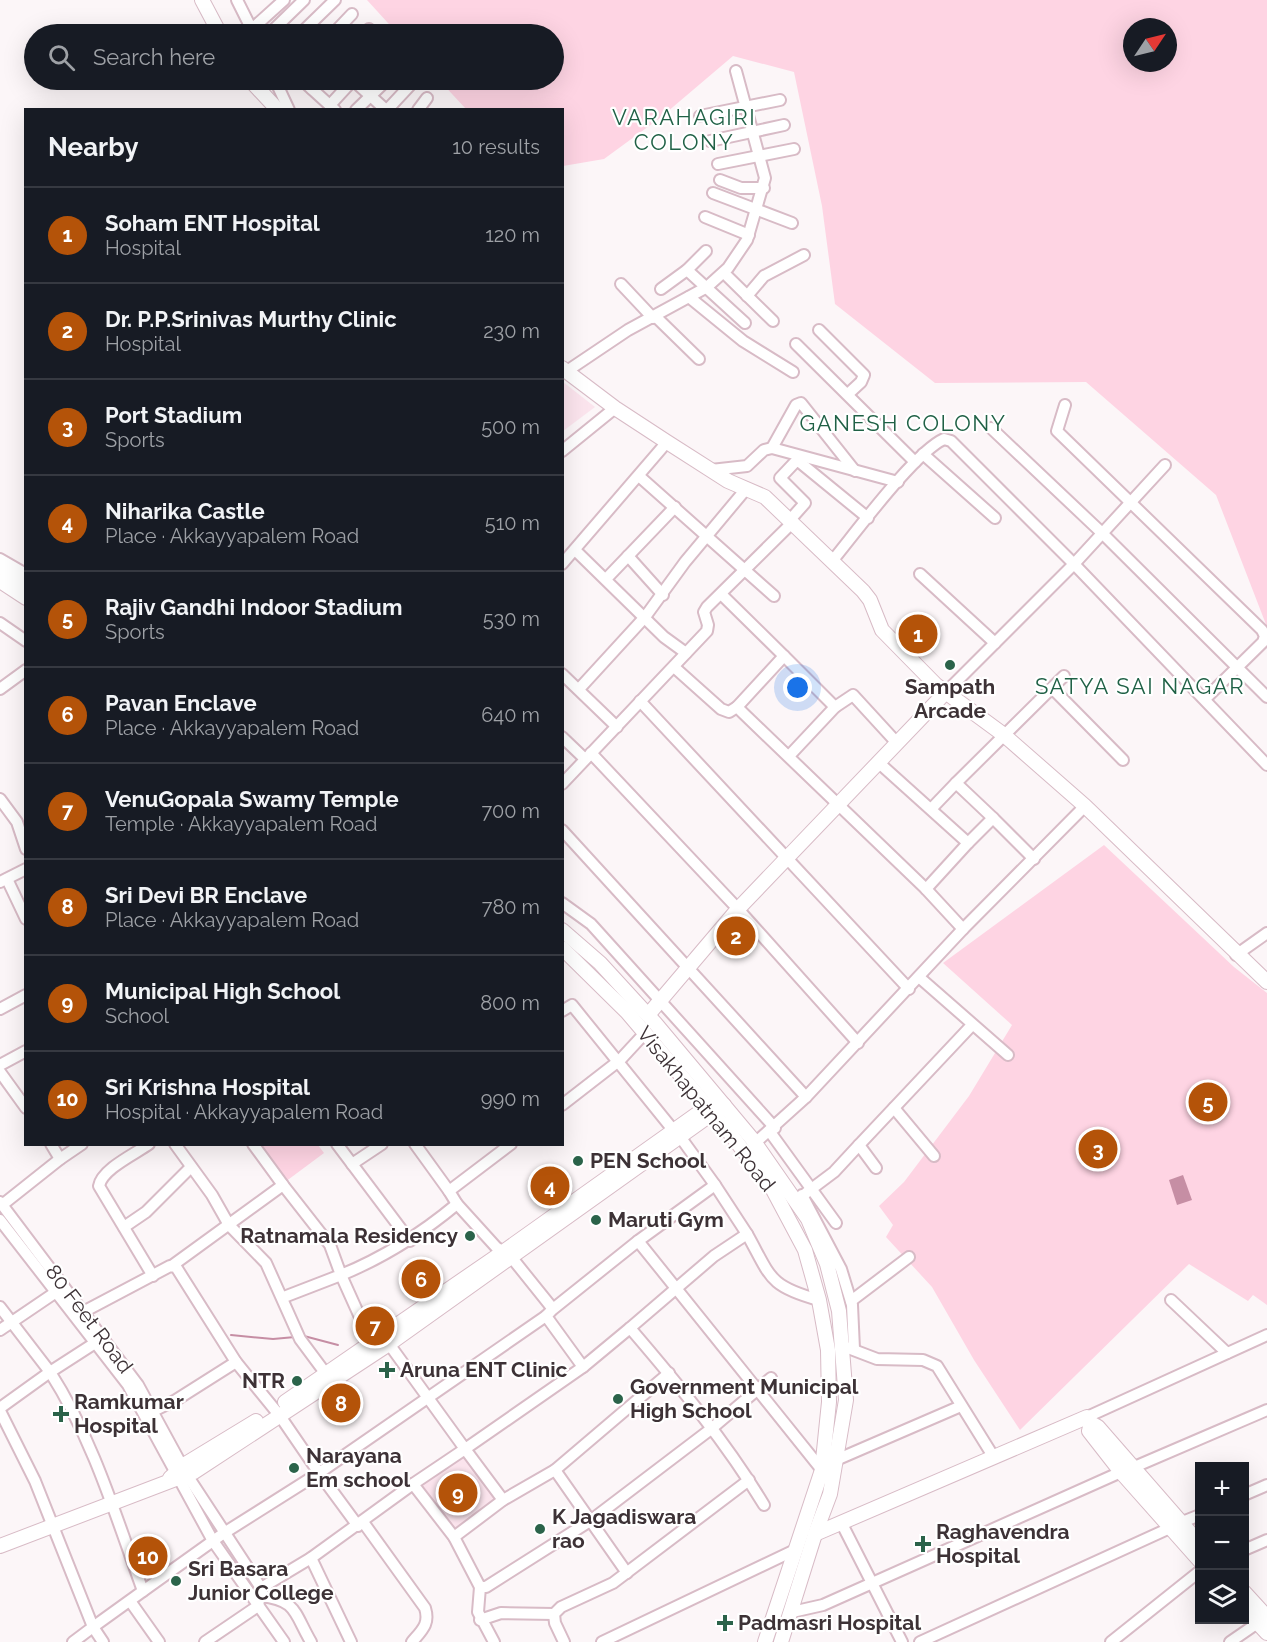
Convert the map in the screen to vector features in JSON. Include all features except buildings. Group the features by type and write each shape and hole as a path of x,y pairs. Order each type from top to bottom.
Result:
{"main road":[{"path":"202,0 215,24"},
{"path":"259,90 276,108"},
{"path":"565,369 615,408 667,442 711,470 765,497 833,560 870,600 882,630 945,693 1004,735 1084,806 1236,955 1267,982"},
{"path":"0,566 24,582"},
{"path":"0,581 24,597"},
{"path":"648,1016 738,909 945,693"},
{"path":"564,932 600,963 648,1016 716,1106 755,1143 803,1195 808,1219 827,1264 848,1348 846,1400 830,1494 815,1534 782,1642"},
{"name":"Visakhapatnam Road","path":"564,950 588,971 716,1106 772,1188 805,1250 819,1300 828,1360 829,1402 822,1470 765,1642"},
{"path":"278,1413 326,1374 507,1255 716,1106"},
{"path":"0,1546 50,1525 112,1505 178,1475 390,1344 507,1255"},
{"path":"815,1534 993,1456 1089,1420 1089,1431 1175,1526 1195,1554"},
{"path":"1175,1526 1195,1540"},
{"path":"1249,1598 1265,1622"},
{"path":"1249,1611 1265,1622"}],"street":[{"path":"237,0 250,24"},
{"path":"261,24 284,0"},
{"path":"279,24 304,0"},
{"path":"312,24 335,0"},
{"path":"342,24 352,14"},
{"path":"286,17 293,24"},
{"path":"565,369 628,330 704,289 724,273 738,257 749,235 765,178 736,71"},
{"path":"280,90 288,108"},
{"path":"312,90 332,107 345,90"},
{"path":"364,90 384,108"},
{"path":"358,108 377,90"},
{"path":"388,108 405,90"},
{"path":"420,108 427,98"},
{"path":"700,116 780,100"},
{"path":"710,141 784,125"},
{"path":"718,164 760,158 794,149"},
{"path":"720,180 741,188 764,188"},
{"path":"712,193 792,223"},
{"path":"705,217 749,235"},
{"path":"661,289 687,270 706,251"},
{"path":"747,296 764,276 804,255"},
{"path":"687,270 704,289 745,323"},
{"path":"724,273 773,321"},
{"path":"621,284 699,359"},
{"path":"689,297 738,338 793,372"},
{"path":"819,330 864,375 861,382 848,394"},
{"path":"796,344 915,462"},
{"path":"772,448 795,405 801,403 855,471"},
{"path":"1065,405 1057,431 1262,630 1265,636 1263,642 1238,669 1205,699"},
{"path":"564,449 615,408"},
{"path":"991,428 1102,532 1267,697"},
{"path":"833,560 915,462 936,442 944,439 951,441 1074,564 1267,765"},
{"path":"564,562 640,477 667,442"},
{"path":"711,470 747,466 764,450 772,448 898,482"},
{"path":"924,454 995,518"},
{"path":"564,782 707,631 708,625 704,612 742,570 791,522 805,503 780,478 797,460 868,518"},
{"path":"945,693 1074,564 1165,465"},
{"path":"640,477 774,597"},
{"path":"579,688 645,617 705,537 746,489"},
{"path":"606,579 675,507"},
{"path":"575,550 686,653"},
{"path":"628,556 663,595"},
{"path":"0,559 24,573"},
{"path":"920,574 995,644"},
{"path":"721,594 835,706"},
{"path":"0,623 24,640"},
{"path":"674,667 721,709 729,712 737,707 784,656"},
{"path":"0,689 24,671"},
{"path":"564,676 617,727"},
{"path":"932,807 1064,676"},
{"path":"1052,688 1123,760"},
{"path":"789,756 835,706 849,696 856,696 897,742"},
{"path":"640,702 909,989"},
{"path":"737,707 926,889 963,929"},
{"path":"564,738 588,756 738,909 858,1043"},
{"path":"878,762 932,807 968,843"},
{"path":"956,783 1034,858"},
{"path":"0,799 21,823 24,839"},
{"path":"755,1143 806,1097 920,978 963,929 1084,806"},
{"path":"926,889 993,818"},
{"path":"564,832 806,1097"},
{"path":"24,870 4,880 24,915"},
{"path":"564,904 591,924 772,1130 841,1269 851,1301 848,1348 877,1359 930,1362 937,1366 993,1456"},
{"path":"1236,955 1267,933"},
{"path":"920,978 1008,1055"},
{"path":"2,1004 24,996"},
{"path":"564,998 620,1060 715,1185 747,1234 769,1274 779,1285 789,1291 819,1300"},
{"path":"564,1010 572,1005"},
{"path":"803,1195 834,1172 972,1025"},
{"path":"564,1103 620,1060 645,1033"},
{"path":"0,1065 24,1052"},
{"path":"0,1072 24,1105"},
{"path":"894,1108 934,1156"},
{"path":"859,1145 876,1168"},
{"path":"52,1146 60,1159"},
{"path":"2,1215 60,1159 79,1146"},
{"path":"146,1146 110,1171 100,1181 102,1196 124,1227 153,1276"},
{"path":"176,1146 229,1225 266,1263 284,1297 299,1336 326,1374"},
{"path":"254,1146 330,1245 359,1315"},
{"path":"338,1146 410,1241"},
{"path":"352,1164 379,1146"},
{"path":"416,1146 457,1204 507,1255 550,1313 583,1367"},
{"path":"449,1191 508,1146"},
{"path":"124,1227 146,1212 191,1167"},
{"path":"85,1311 173,1265 283,1185"},
{"path":"73,1642 224,1533 319,1473 550,1313 638,1241 715,1185"},
{"path":"803,1195 836,1223"},
{"path":"284,1297 375,1261 410,1241 457,1204"},
{"name":"80 Feet Road","path":"2,1215 61,1289 95,1343 148,1414"},
{"path":"205,1642 311,1558 361,1524 413,1484 583,1367 714,1256 747,1234"},
{"path":"638,1241 822,1470"},
{"path":"851,1301 909,1257"},
{"path":"173,1265 179,1270 236,1362 278,1413 319,1473 425,1608 428,1617 426,1625 412,1642"},
{"path":"0,1330 61,1289"},
{"name":"80 Feet Road","path":"61,1289 85,1311 138,1385 148,1414 178,1475"},
{"path":"1171,1300 1227,1353"},
{"path":"0,1307 50,1372 63,1393 88,1444 143,1591"},
{"path":"630,1328 669,1373 749,1480 764,1505"},
{"path":"1089,1420 1267,1335"},
{"path":"95,1343 50,1372 0,1409 35,1481 50,1525 93,1627 103,1642"},
{"path":"390,1344 502,1500"},
{"path":"148,1414 176,1400 236,1362"},
{"path":"454,1538 502,1500 555,1470 669,1373"},
{"path":"480,1587 486,1587 590,1521 711,1430 771,1378"},
{"path":"836,1460 960,1406"},
{"path":"792,1612 814,1608 1267,1410"},
{"path":"555,1470 627,1573"},
{"path":"178,1475 224,1533 284,1642"},
{"path":"178,1475 213,1541 260,1597 284,1600 311,1642"},
{"path":"480,1620 501,1613 554,1614 561,1607 613,1583 749,1480"},
{"path":"413,1484 454,1538 480,1587 477,1603 480,1620 492,1641"},
{"path":"1249,1493 1267,1485"},
{"path":"920,1642 1198,1516"},
{"path":"842,1524 870,1584 902,1642"},
{"path":"1249,1548 1267,1540"},
{"path":"602,1642 795,1550"},
{"path":"311,1558 351,1642"},
{"path":"1111,1642 1195,1574"},
{"path":"130,1600 159,1642"},
{"path":"554,1614 555,1623 564,1642"},
{"path":"1230,1642 1265,1622"}],"shaded area":[{"path":"367,0 1267,0 1267,627 1216,495 1086,382 935,383 835,304 822,206 794,72 733,56 660,118 604,159 564,166 564,108 465,108 448,90 564,90 564,24 389,24"},
{"path":"564,383 595,407 564,430"},
{"path":"1104,845 1234,967 1267,993 1267,1305 1253,1295 1248,1301 1189,1264 1020,1430 974,1360 932,1287 886,1237 893,1225 879,1206 904,1182 969,1096 1012,1025 943,963"},
{"path":"260,1146 319,1146 324,1153 285,1182"},
{"path":"1183,1175 1192,1200 1177,1205 1169,1180"},
{"path":"464,1453 500,1501 455,1533 417,1485"}],"waterway":[{"path":"231,1335 273,1339 295,1337"},
{"path":"304,1336 338,1345"}],"place":[{"name":"Soham ENT Hospital","path":"918,634"},
{"name":"Sampath Arcade","path":"950,665"},
{"name":"Dr. P.P.Srinivas Murthy Clinic","path":"736,936"},
{"name":"Rajiv Gandhi Indoor Stadium","path":"1208,1102"},
{"name":"Port Stadium","path":"1098,1149"},
{"name":"PEN School","path":"578,1161"},
{"name":"Niharika Castle","path":"550,1186"},
{"name":"Maruti Gym","path":"596,1220"},
{"name":"Ratnamala Residency","path":"470,1236"},
{"name":"Pavan Enclave","path":"421,1279"},
{"name":"VenuGopala Swamy Temple","path":"375,1326"},
{"name":"Aruna ENT Clinic","path":"387,1370"},
{"name":"NTR","path":"297,1381"},
{"name":"Government Municipal High School","path":"618,1399"},
{"name":"Sri Devi BR Enclave","path":"341,1403"},
{"name":"Ramkumar Hospital","path":"61,1414"},
{"name":"Narayana Em school","path":"294,1468"},
{"name":"Municipal High School","path":"458,1493"},
{"name":"K Jagadiswara rao","path":"540,1529"},
{"name":"Raghavendra Hospital","path":"923,1544"},
{"name":"Sri Krishna Hospital","path":"148,1556"},
{"name":"Sri Basara Junior College","path":"176,1581"},
{"name":"Padmasri Hospital","path":"725,1623"}],"district":[{"name":"VARAHAGIRI COLONY","path":"684,130"},
{"name":"GANESH COLONY","path":"903,423"},
{"name":"SATYA SAI NAGAR","path":"1140,686"}]}
